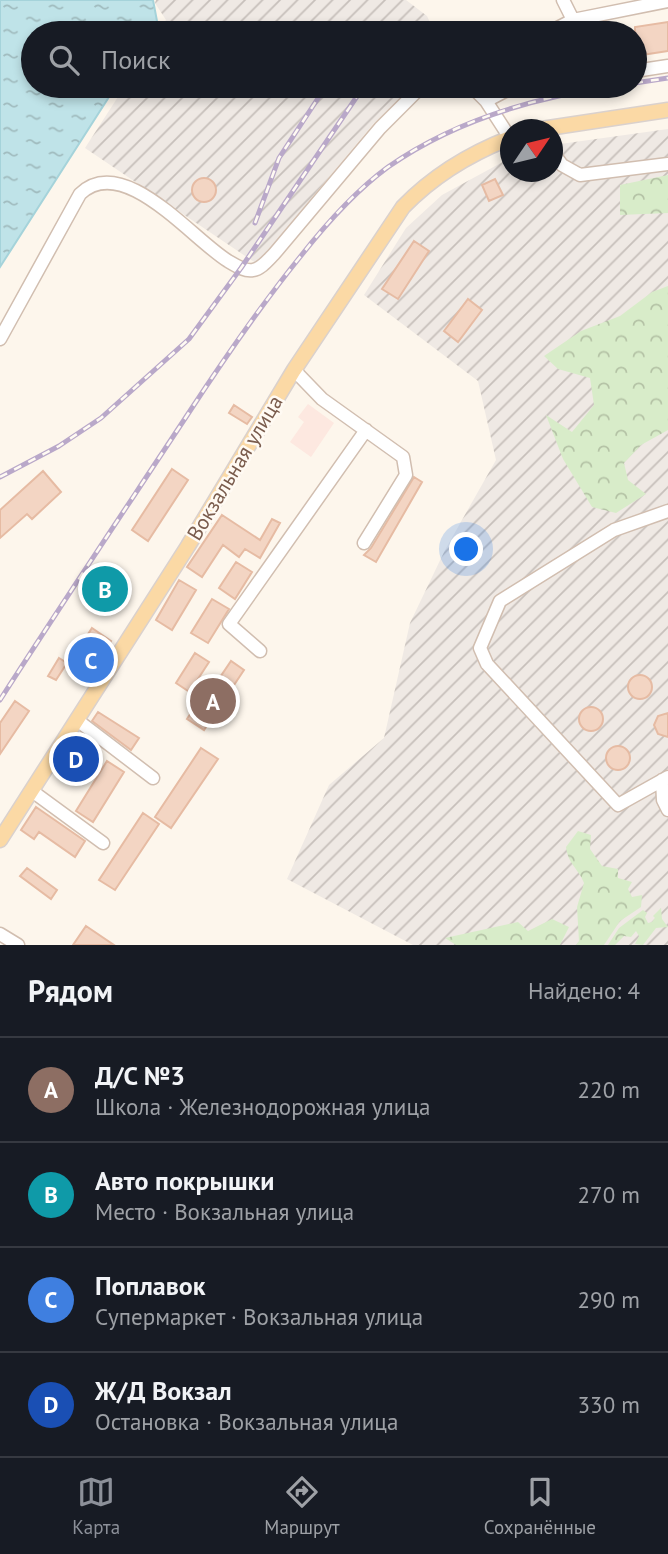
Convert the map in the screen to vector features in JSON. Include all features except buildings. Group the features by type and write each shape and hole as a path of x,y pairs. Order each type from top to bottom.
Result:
{"main road":[{"path":"563,125 668,110"},
{"name":"Вокзальная улица","path":"0,840 188,546 294,370 403,207 418,191 456,163 478,150 500,142"}],"street":[{"path":"563,0 573,20 660,1"},
{"path":"647,69 668,66"},
{"path":"0,339 80,194 86,188 99,183 114,182 129,187 145,195 221,257 249,271 257,270 274,254 380,128 410,98"},
{"path":"484,98 500,123"},
{"path":"563,166 580,175 668,164"},
{"path":"294,370 322,399 403,457 405,475 364,543"},
{"path":"260,651 229,624 366,430"},
{"path":"665,779 618,805 487,664 480,649 500,601 614,530 668,511"},
{"path":"77,720 153,778"},
{"path":"665,779 663,800 668,810"},
{"path":"32,791 103,843"},
{"path":"0,934 18,945"}],"shaded area":[{"path":"156,0 406,0 427,16 429,21 165,21 155,3"},
{"path":"117,98 406,98 374,123 299,213 260,266 85,148"},
{"path":"668,129 668,945 413,945 287,879 329,785 384,738 410,623 445,550 496,460 478,381 364,295 406,228 442,195 500,163 500,182 563,182 563,144"},
{"path":"308,404 334,423 311,457 290,442 304,422 298,417"}],"green space":[{"path":"668,175 668,213 620,215 620,185"},
{"path":"668,286 668,430 641,445 624,463 628,480 646,494 616,513 592,507 563,459 546,415 572,432 594,405 590,378 558,369 544,356 581,331 620,316 652,292"},
{"path":"578,831 591,835 590,849 602,866 618,869 618,878 632,882 628,889 632,897 642,895 641,907 620,921 604,945 576,945 579,941 577,907 584,883 569,858 566,847"},
{"path":"661,908 662,919 668,927 656,928 643,945 635,944 639,936 636,931 631,937 624,936 615,945 608,945 619,928 643,910 647,913 645,917 648,923 652,922 655,918 653,916"},
{"path":"552,919 569,927 560,945 456,945 445,938 518,922 528,931"}],"water":[{"path":"0,0 153,0 157,21 21,21 21,98 108,98 0,267"}],"railway":[{"path":"647,81 668,78"},
{"path":"255,223 279,158 318,98"},
{"path":"0,477 59,446 101,418 189,339 241,268 356,98"},
{"path":"0,700 241,336 330,221 376,177 414,150 468,124 551,98"}],"place":[{"name":"Авто покрышки","path":"105,589"},
{"name":"Поплавок","path":"91,660"},
{"name":"Д/С №3","path":"213,701"},
{"name":"Ж/Д Вокзал","path":"76,759"}]}
